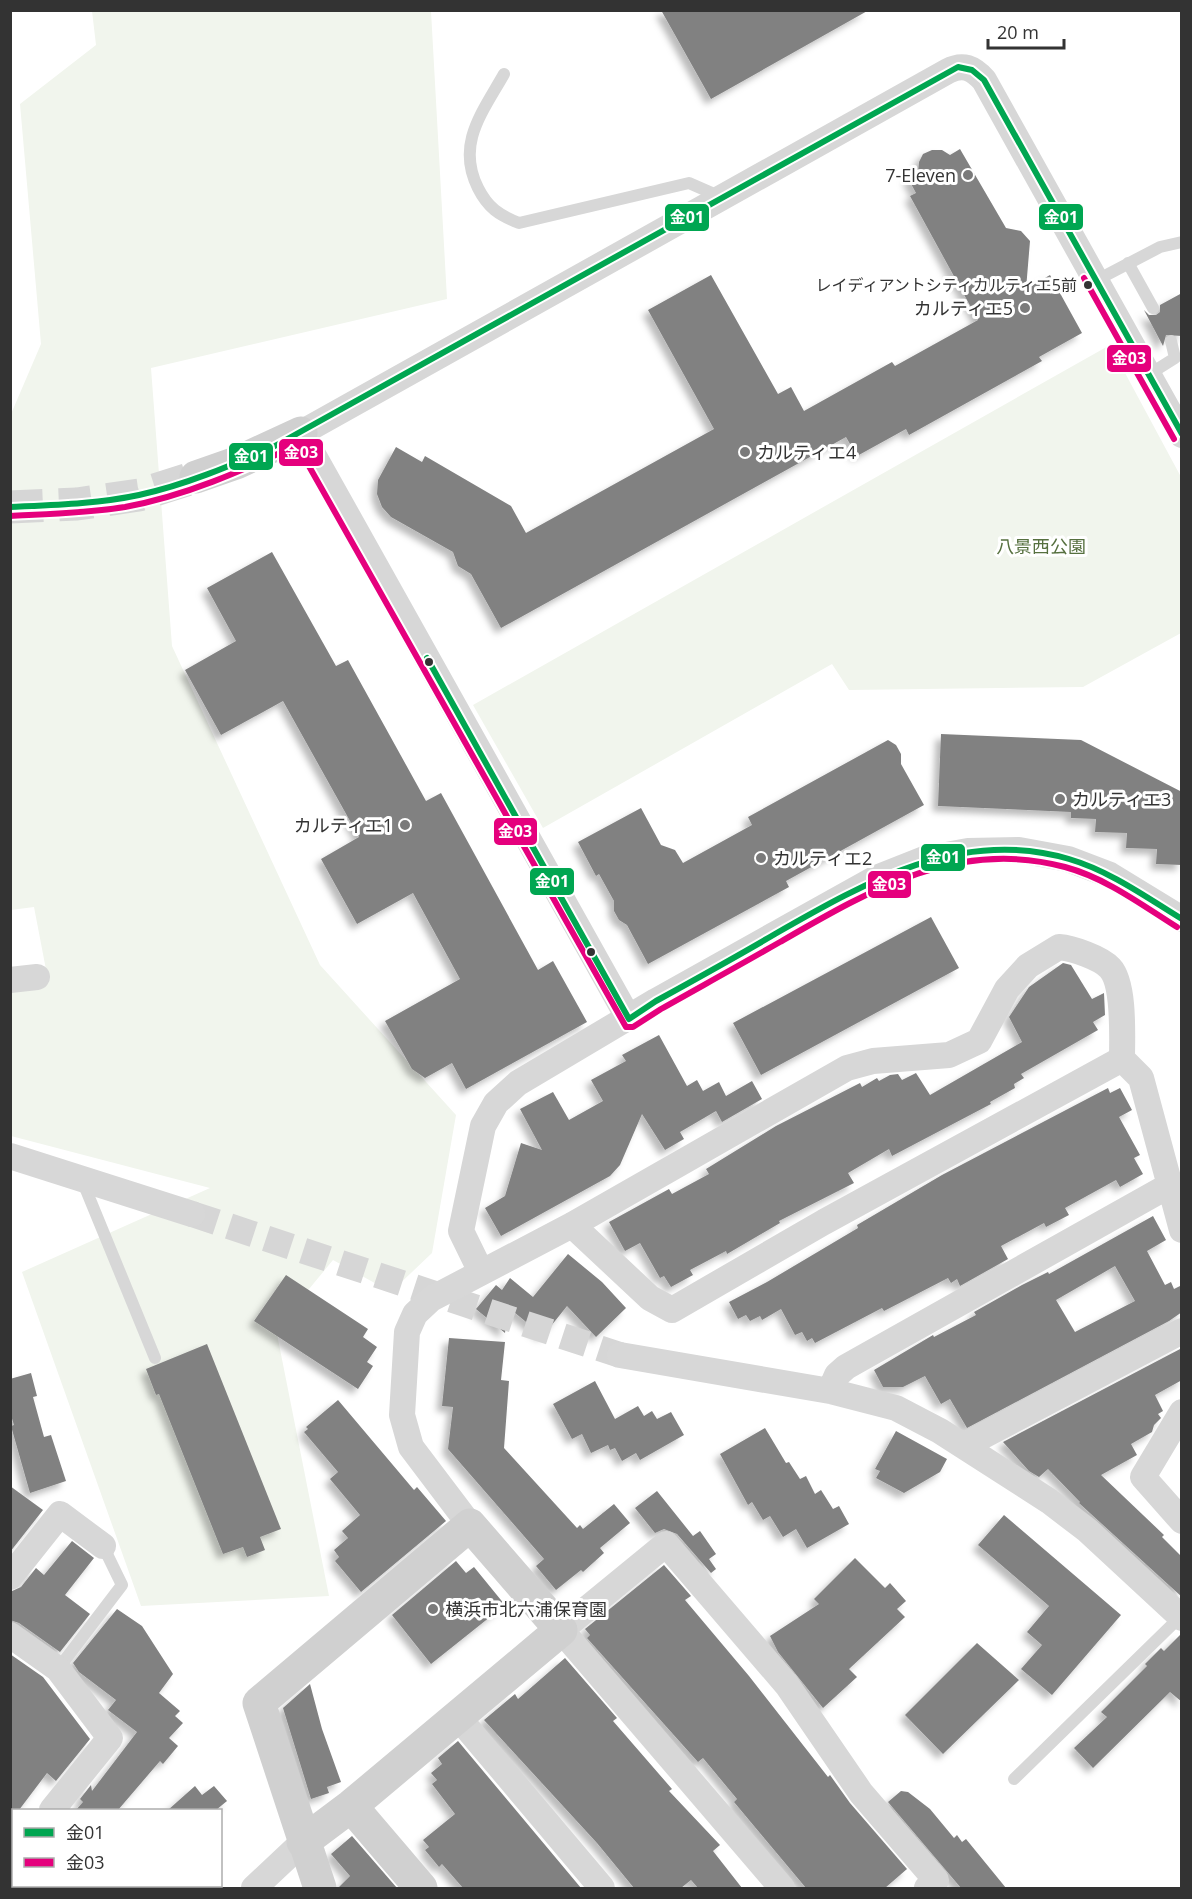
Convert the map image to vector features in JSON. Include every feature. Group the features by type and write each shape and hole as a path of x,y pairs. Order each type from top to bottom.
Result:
{"street":[{"path":"196,477 236,463 301,433 948,71 962,66 968,67 984,80 1182,435"},
{"path":"301,433 629,1019"},
{"path":"481,1272 461,1231 483,1126 496,1103 518,1083 656,1001 876,878 924,859 968,851 1019,850 1068,859 1110,875 1182,919"},
{"path":"782,1888 470,1525 411,1447 402,1415 407,1332 415,1314 431,1299 572,1225 848,1068 873,1062 949,1055 979,1041 1007,989 1029,966 1059,946 1080,951 1111,968 1118,987 1120,1003 1122,1059 1141,1078 1182,1230"},
{"path":"10,980 37,977"},
{"path":"572,1225 651,1298 672,1310 824,1221 1122,1059"},
{"path":"10,1156 192,1214"},
{"path":"830,1391 837,1375 846,1366 1170,1185"},
{"path":"964,1446 1182,1331"},
{"path":"620,1354 830,1391 896,1408 964,1446 1049,1501 1086,1530 1181,1617"},
{"path":"1178,1428 1143,1477 1182,1521"},
{"path":"10,1576 60,1514 103,1546"},
{"path":"320,1888 259,1703 470,1525"},
{"path":"254,1888 303,1842 351,1806 666,1544 788,1685 861,1793 936,1880 927,1888"},
{"path":"10,1635 58,1669 110,1738 53,1809"},
{"path":"457,1716 602,1888"},
{"path":"351,1806 421,1888"}],"lane":[{"path":"504,74 475,126 468,154 470,171 486,202 498,214 519,223 689,183 722,198"},
{"path":"1095,281 1160,247 1182,242"},
{"path":"1128,263 1153,308"},
{"path":"1148,375 1175,358 1171,342"},
{"path":"82,1179 155,1358"},
{"path":"58,1669 122,1585 103,1546"},
{"path":"1014,1779 1181,1617"}],"green space":[{"path":"92,11 431,11 447,299 151,368 172,646 320,965 456,1115 432,1253 391,1292 333,1260 276,1329 329,1596 141,1606 22,1272 210,1188 11,1136 11,984 48,980 34,907 11,910 11,414 41,344 20,104 96,45"},
{"name":"八景西公園","path":"1110,345 1181,477 1181,633 1083,687 849,690 832,664 543,828 473,705"}],"building":[{"path":"661,10 869,10 711,99"},
{"path":"960,149 1006,228 1021,231 1030,241 1026,289 1050,275 1082,333 1039,357 1042,361 909,435 906,429 857,456 846,437 501,628 471,574 458,566 453,552 391,517 382,507 377,494 378,480 396,447 422,462 425,456 511,506 526,533 714,429 648,310 711,275 778,394 791,387 804,411 892,362 895,366 978,320 910,196 916,193 908,178 918,173 919,162 923,154 932,150 942,150 950,155"},
{"path":"1182,293 1182,336 1166,335 1163,346 1144,310 1149,315 1156,315 1160,312 1160,305"},
{"name":"カルティエ1","path":"272,552 336,666 348,660 426,801 441,793 538,970 553,961 587,1022 466,1089 452,1063 425,1078 412,1069 385,1021 460,979 413,893 357,924 321,859 359,837 283,701 221,735 185,670 236,641 207,588"},
{"name":"カルティエ3","path":"941,734 1081,740 1182,792 1182,865 1156,864 1157,849 1126,848 1127,833 1095,832 1096,819 1071,818 1071,812 938,806"},
{"name":"カルティエ2","path":"888,740 896,745 901,754 901,764 924,805 786,881 789,887 648,964 627,925 619,920 614,911 614,901 599,874 596,876 578,842 641,808 661,845 675,850 683,863 752,825 748,817"},
{"path":"931,917 959,968 761,1075 733,1023"},
{"path":"1063,963 1071,965 1092,999 1104,993 1105,1015 1093,1022 1098,1030 1021,1074 1024,1078 1014,1084 1015,1088 990,1102 991,1104 892,1156 889,1149 848,1173 854,1183 779,1221 780,1223 727,1254 726,1251 690,1270 693,1275 671,1287 664,1276 660,1278 640,1243 625,1251 609,1222 669,1189 672,1194 709,1174 706,1169 776,1126 860,1083 862,1087 877,1078 879,1081 890,1075 898,1074 902,1080 916,1073 930,1095 1022,1042 1009,1017 1029,987"},
{"path":"659,1035 687,1086 697,1080 703,1091 719,1082 726,1096 752,1081 762,1099 722,1122 716,1111 680,1132 684,1139 665,1150 642,1114 620,1165 610,1176 501,1236 485,1208 505,1196 521,1143 542,1150 520,1109 553,1092 569,1120 603,1101 591,1080 626,1061 622,1055"},
{"path":"1108,1088 1110,1093 1120,1088 1132,1110 1119,1117 1140,1155 1134,1158 1143,1174 1120,1187 1116,1180 1065,1208 1069,1215 1046,1227 1044,1223 1001,1246 1008,1259 960,1286 957,1279 951,1283 948,1278 884,1311 882,1308 815,1343 812,1338 807,1341 802,1332 795,1335 781,1309 762,1320 760,1316 750,1321 746,1315 738,1319 729,1302 858,1228 857,1225 942,1175"},
{"path":"1153,1216 1166,1240 1147,1251 1165,1285 1171,1282 1174,1289 1182,1285 1182,1312 967,1428 950,1399 941,1404 925,1376 903,1387 883,1387 874,1370 933,1335 934,1337 976,1315 974,1312 1022,1285 1048,1272 1049,1274","holes":["1115,1266 1135,1301 1075,1332 1056,1300"]},
{"path":"568,1254 602,1282 626,1308 596,1337 567,1306 543,1336 508,1307 505,1333 476,1309 496,1285 502,1290 510,1278 533,1297"},
{"path":"286,1275 368,1329 363,1337 377,1347 367,1362 373,1366 358,1389 254,1321"},
{"path":"449,1338 505,1342 501,1380 509,1381 504,1448 577,1528 580,1525 583,1529 614,1504 630,1523 600,1548 604,1553 583,1572 581,1570 556,1590 536,1566 544,1559 448,1449 453,1407 442,1406"},
{"path":"207,1344 281,1529 260,1537 265,1550 247,1557 243,1547 223,1554 159,1394 156,1395 146,1369"},
{"path":"1182,1348 1182,1380 1155,1395 1163,1411 1158,1414 1161,1418 1154,1425 1152,1432 1131,1444 1137,1455 1101,1475 1164,1535 1162,1537 1182,1557 1182,1597 1079,1503 1048,1469 1039,1477 1029,1471 1003,1442"},
{"path":"31,1373 37,1396 33,1397 44,1437 51,1435 66,1481 30,1493 11,1426 14,1425 10,1412 10,1379"},
{"path":"595,1381 615,1419 638,1406 644,1416 652,1411 657,1419 671,1412 684,1435 640,1460 636,1453 622,1461 615,1448 610,1450 608,1445 591,1453 582,1434 572,1439 553,1404"},
{"path":"338,1400 414,1490 417,1487 446,1521 361,1592 335,1561 339,1557 334,1550 348,1538 342,1531 360,1515 330,1479 338,1472 304,1432 308,1429 306,1427"},
{"path":"765,1428 786,1463 789,1462 800,1479 806,1476 815,1494 821,1490 833,1509 839,1506 849,1524 807,1548 796,1529 783,1537 770,1516 763,1520 752,1502 748,1505 720,1454"},
{"path":"896,1431 947,1459 940,1472 904,1493 876,1478 880,1471 875,1469"},
{"path":"10,1486 43,1510 10,1552"},
{"path":"657,1491 693,1536 700,1531 716,1554 709,1559 716,1569 711,1573 677,1534 664,1529 655,1533 635,1508"},
{"path":"1004,1515 1121,1615 1052,1695 1021,1669 1042,1645 1027,1632 1049,1606 978,1545"},
{"path":"72,1541 94,1558 65,1595 90,1614 60,1652 19,1623 10,1620 10,1592 21,1587 36,1568 44,1575"},
{"path":"855,1558 885,1588 890,1583 906,1601 897,1609 905,1617 849,1669 857,1677 823,1708 778,1652 770,1636 819,1604 814,1599"},
{"path":"456,1561 466,1573 474,1567 505,1605 431,1664 392,1615"},
{"path":"664,1565 691,1596 685,1600 749,1676 828,1777 830,1775 850,1803 907,1869 885,1888 806,1888 734,1802 737,1799 703,1758 698,1762 587,1638 590,1635 585,1629"},
{"path":"117,1609 142,1626 173,1674 159,1693 180,1711 175,1716 183,1723 169,1738 178,1746 163,1764 160,1761 119,1809 77,1809 83,1802 80,1799 91,1785 92,1791 137,1732 108,1710 116,1700 79,1672 73,1663"},
{"path":"1182,1633 1182,1702 1170,1692 1093,1768 1074,1748 1107,1717 1101,1712 1147,1666 1145,1664 1161,1648 1164,1651"},
{"path":"977,1643 1019,1680 943,1754 905,1715"},
{"path":"10,1654 43,1677 90,1739 56,1781 47,1773 20,1809 12,1809 10,1822"},
{"path":"565,1658 617,1718 613,1721 672,1789 669,1791 720,1845 713,1851 742,1888 698,1888 691,1880 681,1888 634,1888 597,1843 484,1720 515,1694 518,1699"},
{"path":"310,1684 322,1729 341,1782 327,1787 329,1793 311,1799 283,1708"},
{"path":"458,1741 581,1888 463,1888 442,1864 439,1867 425,1850 429,1847 423,1840 455,1814 432,1784 437,1780 431,1773 442,1764 438,1758"},
{"path":"195,1786 202,1795 214,1786 227,1801 217,1809 169,1809"},
{"path":"901,1791 908,1792 930,1809 954,1838 957,1835 962,1842 966,1839 1006,1888 961,1888 888,1802"},
{"path":"352,1836 397,1888 338,1888 350,1876 331,1854"}],"tunnel":[{"path":"10,507 77,504 139,495 196,477"},
{"path":"192,1214 620,1355"}],"transit line":[{"name":"金01","path":"10,507 59,505 139,495 224,468 273,447 958,67 972,70 984,80 1182,434"},
{"name":"金03","path":"1084,278 1174,439"},
{"name":"金03","path":"10,516 96,511 147,502 213,482 297,445 626,1027 633,1027 847,904 916,874 952,864 988,859 1026,860 1065,867 1109,885 1177,927"},
{"name":"金01","path":"427,658 629,1019 656,1001 844,896 916,865 953,855 991,850 1029,851 1069,859 1113,877 1182,919"}],"place":[{"name":"7-Eleven","path":"968,175"},
{"name":"レイディアントシティカルティエ5前","path":"1088,285"},
{"name":"カルティエ5","path":"1025,308"},
{"name":"カルティエ4","path":"745,452"},
{"name":"カルティエ3","path":"1060,799"},
{"name":"カルティエ1","path":"405,825"},
{"name":"カルティエ2","path":"761,858"},
{"name":"横浜市北六浦保育園","path":"433,1609"}]}
